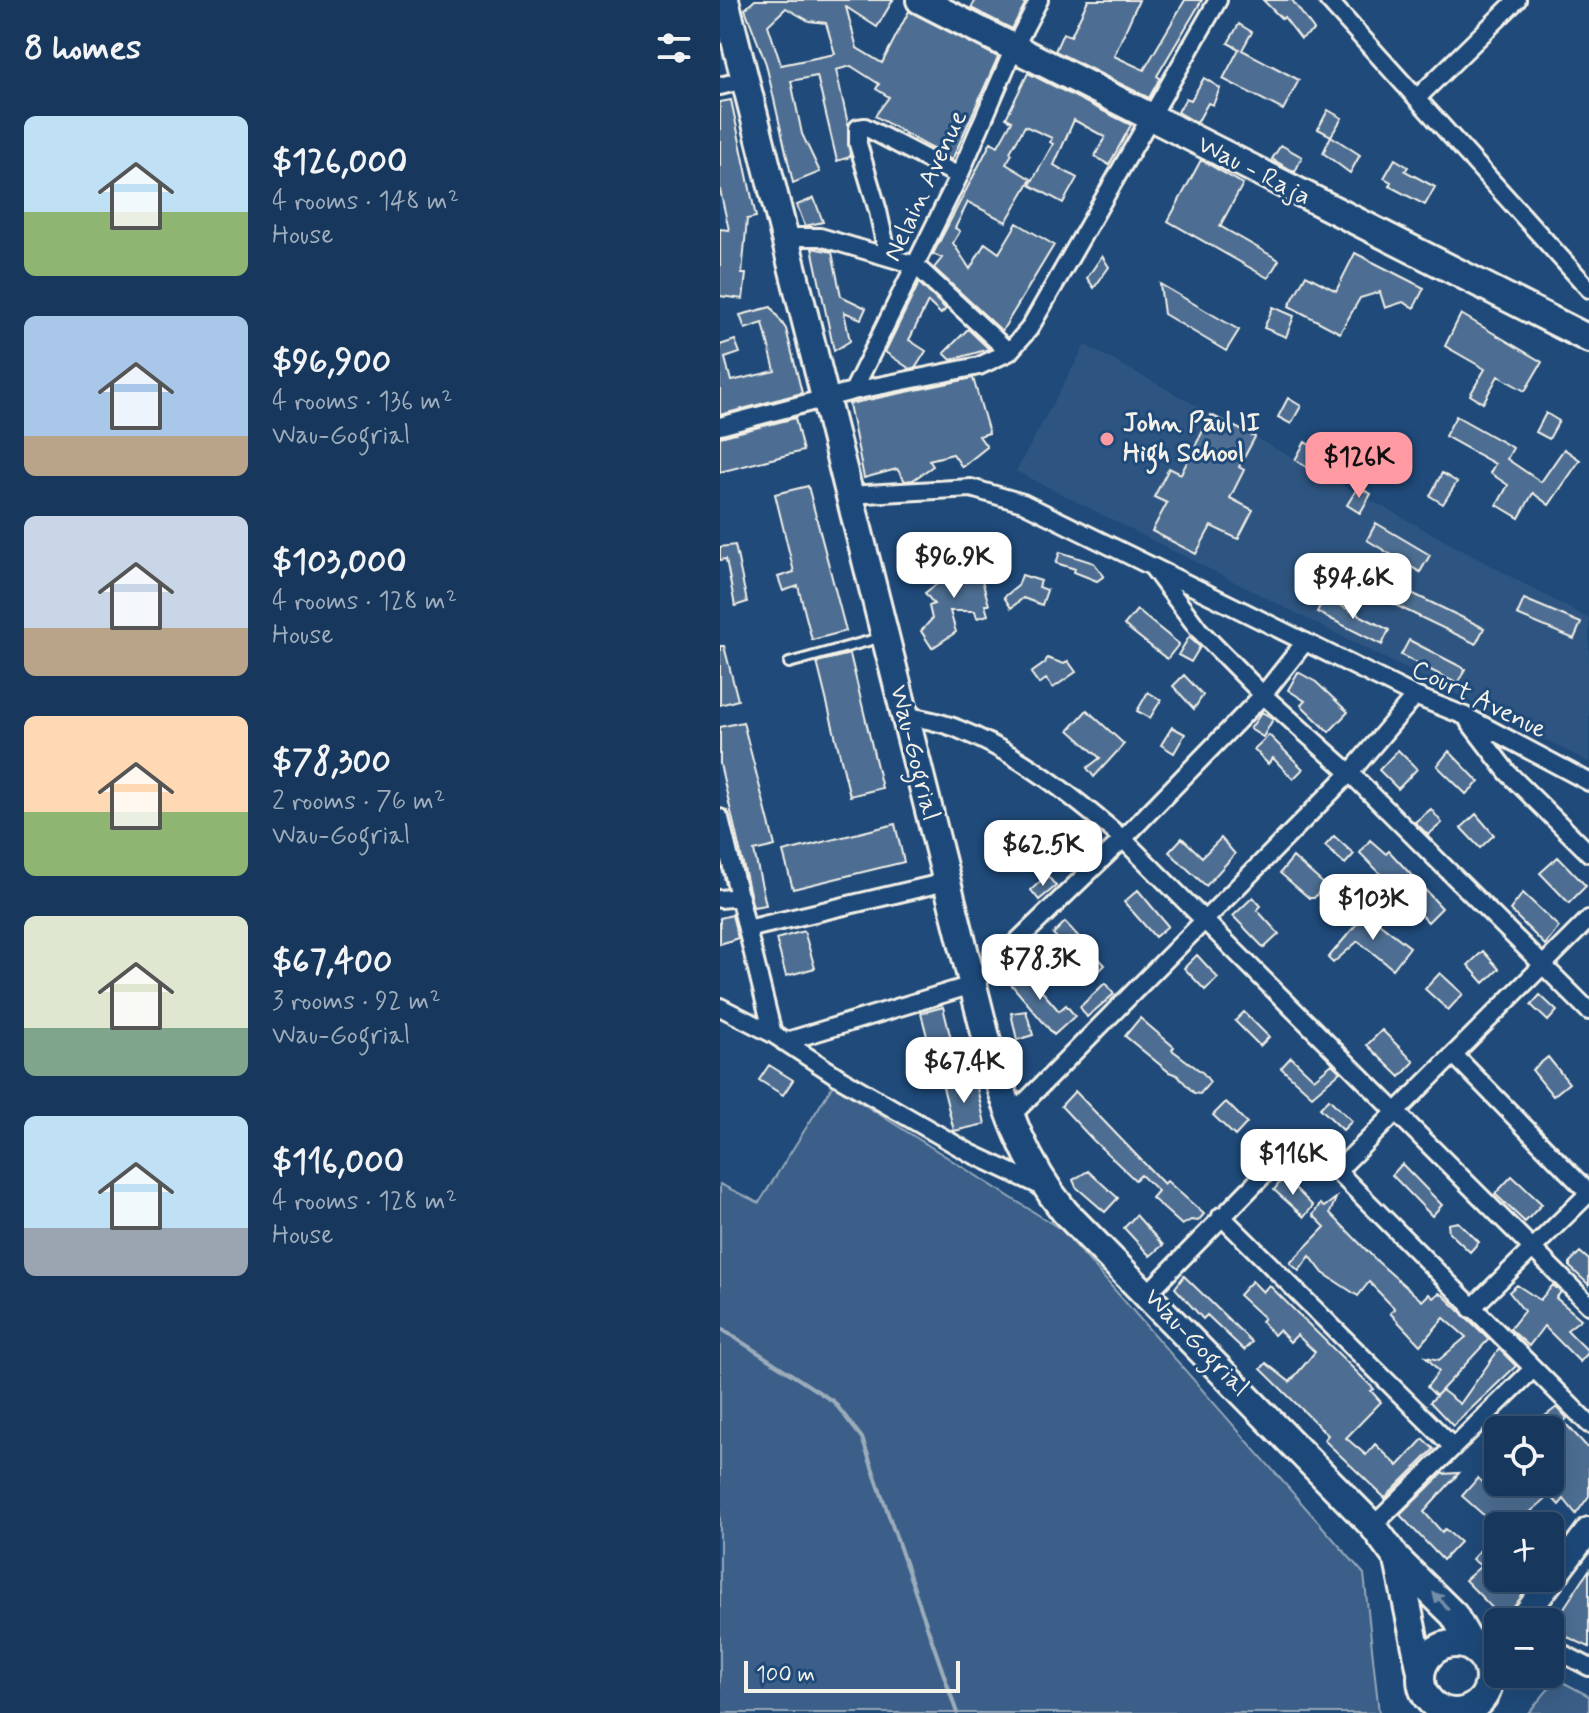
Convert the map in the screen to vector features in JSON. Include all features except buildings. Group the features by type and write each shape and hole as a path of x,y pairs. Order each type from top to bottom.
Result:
{"main road":[{"name":"Wau-Gogrial","path":"725,0 732,83 786,237 972,985 1010,1117 1030,1164 1047,1189 1373,1526 1398,1560 1454,1615 1484,1652"},
{"name":"Wau - Raja","path":"920,0 1589,339"},
{"path":"1530,1608 1589,1530"},
{"name":"Wau-Gogrial","path":"1398,1560 1421,1678 1417,1713"},
{"path":"1484,1653 1455,1644 1437,1649 1429,1655 1421,1678 1431,1702 1449,1711 1469,1710 1485,1693 1486,1688"}],"street":[{"name":"Nelain Avenue","path":"853,391 959,176 1014,48 1039,0"},
{"path":"720,426 853,391 979,366 1009,352 1029,329 1218,0"},
{"path":"1328,0 1589,289"},
{"path":"1417,98 1517,0"},
{"path":"888,257 858,144 858,128 865,127 959,176"},
{"path":"786,237 820,237 915,265 1009,352"},
{"name":"Court Avenue","path":"848,495 971,488 1023,503 1415,696 1465,716 1589,782"},
{"path":"1149,563 1199,630 1263,695 1350,773 1589,1011"},
{"path":"779,1038 972,985 1123,839 1263,695 1305,642"},
{"path":"1010,1117 1350,773 1415,696"},
{"path":"904,715 956,728 1014,756 1064,789 1123,839 1589,1305"},
{"path":"1465,716 1508,773 1589,853"},
{"path":"720,818 747,929 779,1038"},
{"path":"747,929 946,882"},
{"path":"720,899 740,897"},
{"path":"1337,1171 1589,919"},
{"path":"720,1007 779,1038 840,1078 970,1153 1047,1189"},
{"path":"1455,1056 1589,1193 1471,1309"},
{"path":"1148,1293 1221,1216 1292,1149 1309,1148 1337,1171 1471,1309 1589,1424"},
{"path":"1221,1216 1453,1447"},
{"path":"1373,1526 1532,1370"},
{"path":"1564,1654 1589,1667"}],"lane":[{"path":"789,663 884,637"}],"shaded area":[{"path":"1085,345 1589,619 1589,762 1016,471"},
{"path":"833,1085 1062,1230 1364,1574 1379,1713 720,1713 720,1184 759,1203"},
{"path":"1564,1683 1589,1696 1589,1713 1528,1713 1549,1688 1564,1688"}],"waterway":[{"path":"720,1328 834,1402 862,1438 957,1713"}],"place":[{"name":"John Paul II High School","path":"1107,439"}]}
